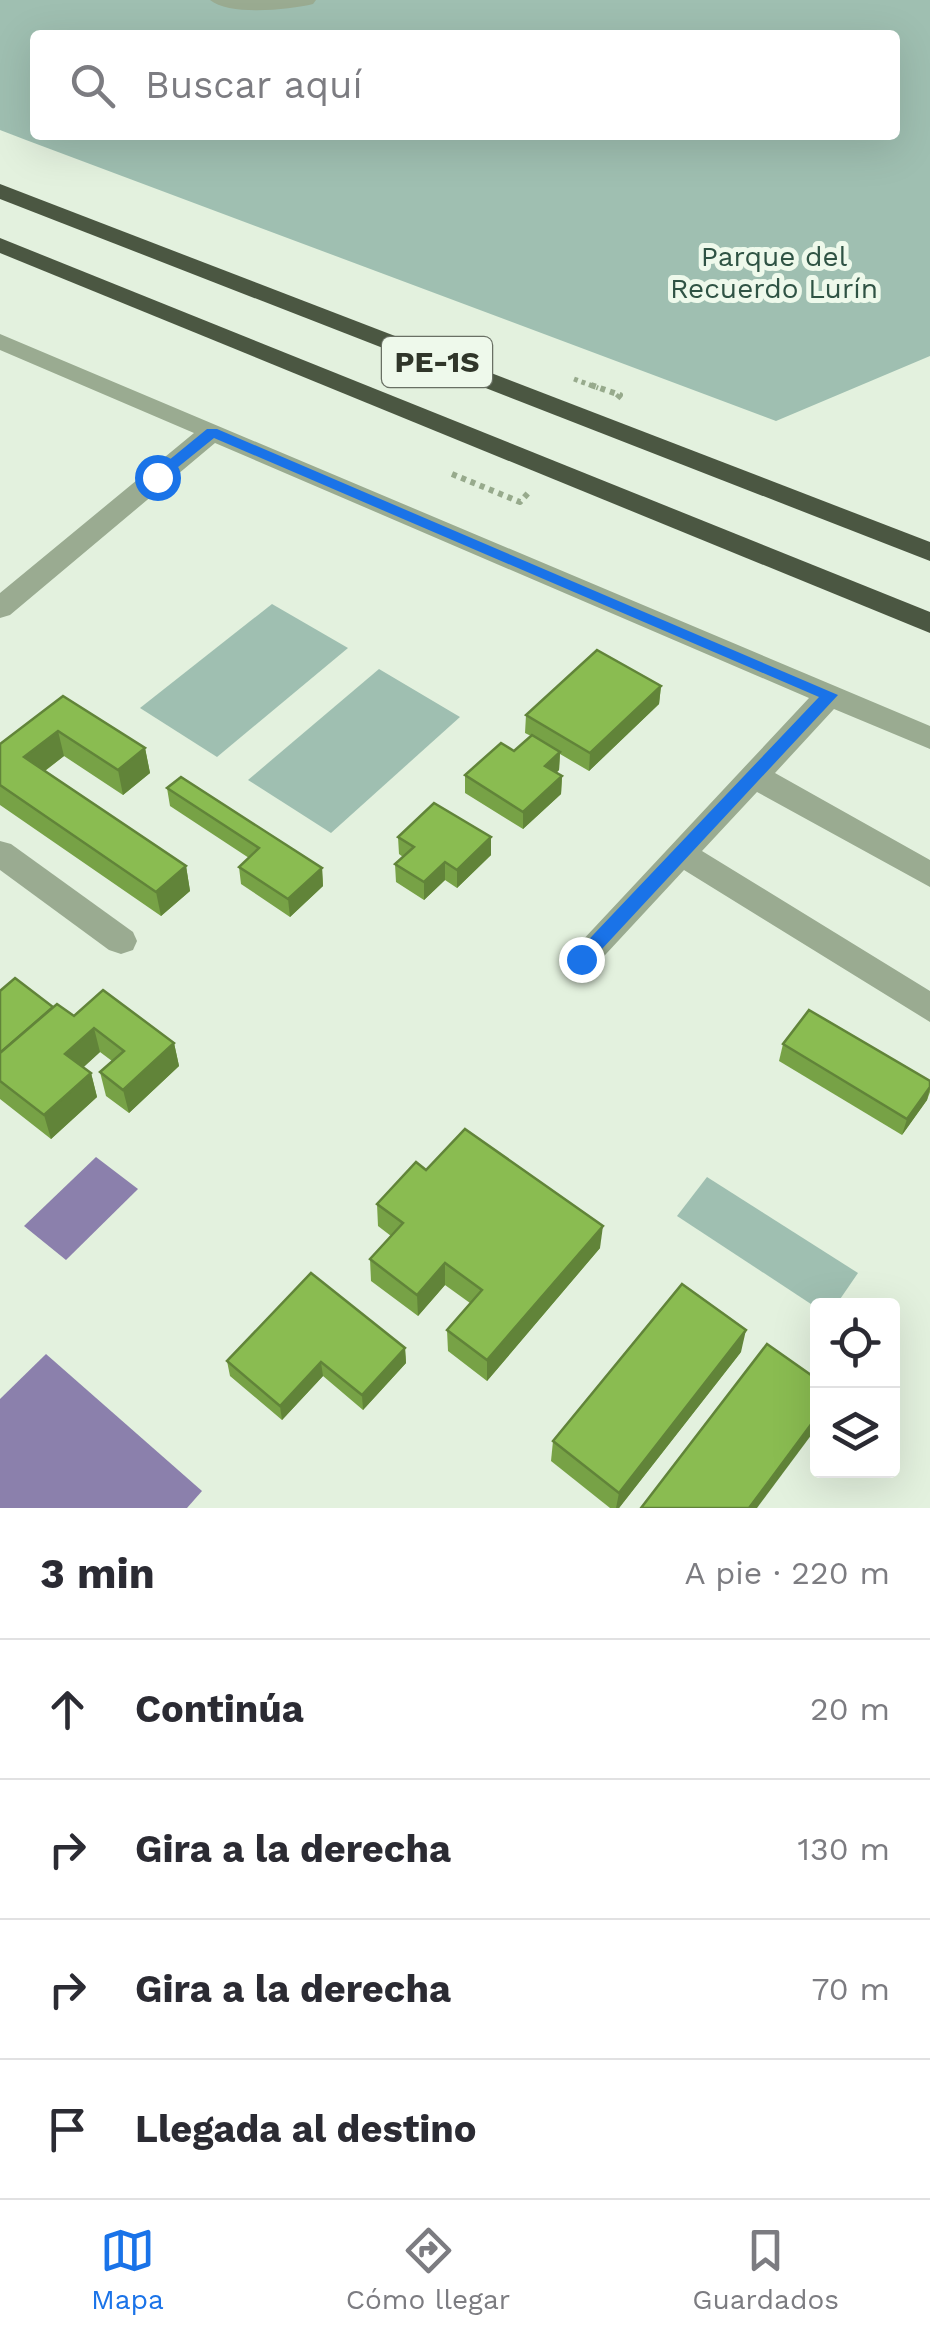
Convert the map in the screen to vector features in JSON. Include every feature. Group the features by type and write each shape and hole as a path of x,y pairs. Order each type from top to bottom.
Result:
{"highway":[{"name":"PE-1S","path":"0,192 930,552"},
{"name":"PE-1S","path":"0,245 930,623"}],"street":[{"path":"220,0 277,6 306,0"},
{"path":"0,342 930,738"},
{"path":"0,608 212,432"},
{"path":"581,959 830,695"},
{"path":"754,776 930,875"},
{"path":"0,853 121,942"},
{"path":"681,853 930,1008"}],"path":[{"path":"559,374 620,395"},
{"path":"452,474 520,502"}],"green space":[{"name":"Parque del Recuerdo Lurín","path":"0,0 930,0 930,356 776,421 0,130"},
{"path":"272,604 348,648 217,757 140,708"},
{"path":"379,669 460,717 331,833 248,780"},
{"path":"707,1177 858,1273 841,1298 810,1298 810,1303 677,1216"}],"shaded area":[{"path":"96,1157 138,1189 66,1260 24,1226"},
{"path":"46,1354 202,1491 187,1508 0,1508 0,1399"}],"building":[{"path":"597,650 661,686 590,753 526,715"},
{"path":"63,696 145,748 118,770 58,731 24,757 186,866 156,892 0,785 0,744"},
{"path":"532,735 560,752 545,766 562,776 523,812 465,775 501,743 514,751"},
{"path":"181,777 322,868 288,899 239,867 259,848 167,788"},
{"path":"434,803 491,837 457,870 445,862 424,882 395,864 414,847 398,837"},
{"path":"15,978 53,1007 0,1053 0,991"},
{"path":"103,990 174,1043 123,1090 100,1072 124,1051 94,1028 65,1054 91,1073 44,1115 0,1081 0,1053 57,1004 74,1016"},
{"path":"809,1010 930,1081 930,1087 907,1119 783,1044"},
{"path":"465,1129 603,1226 487,1360 447,1330 482,1290 445,1263 417,1295 370,1259 403,1223 377,1204 416,1162 426,1170"},
{"path":"311,1273 405,1348 362,1395 321,1362 280,1406 227,1361"},
{"path":"682,1284 746,1330 619,1493 553,1441"},
{"path":"767,1344 810,1374 810,1426 749,1508 641,1508"}],"route":[{"path":"157,477 212,432 830,695 581,959"}]}
